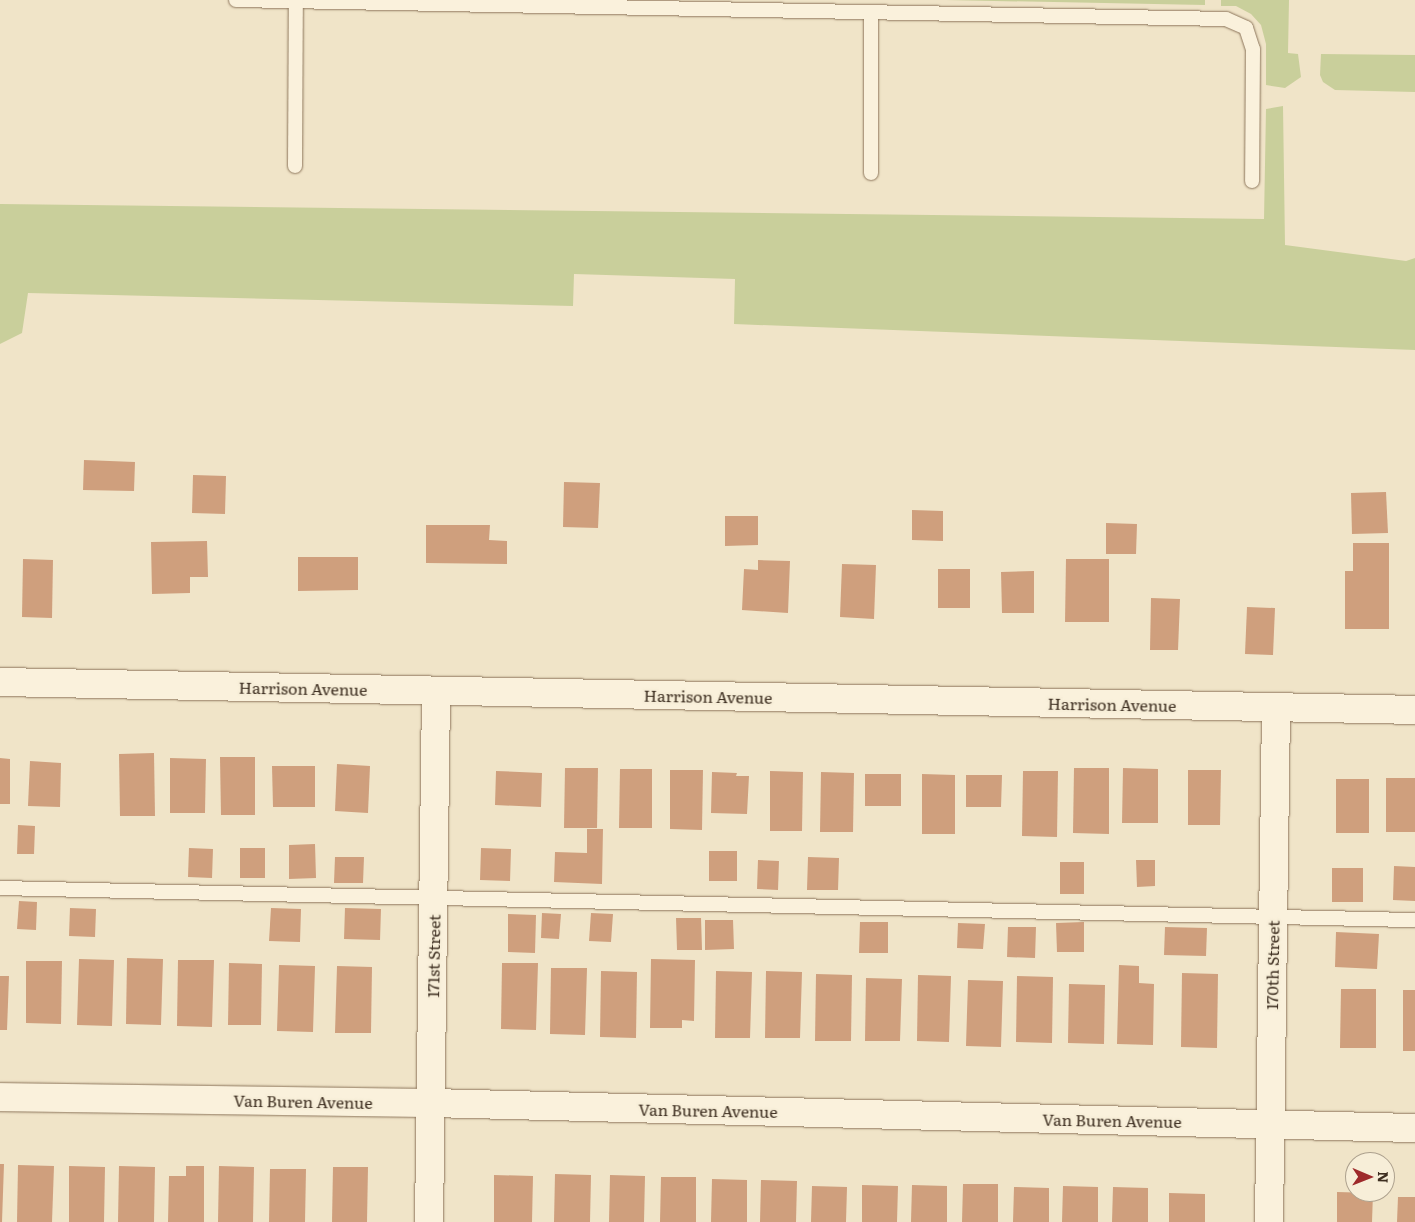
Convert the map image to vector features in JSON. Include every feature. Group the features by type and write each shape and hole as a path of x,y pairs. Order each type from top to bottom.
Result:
{"street":[{"name":"Harrison Avenue","path":"0,682 1415,710"},
{"name":"171st Street","path":"429,1222 436,691"},
{"name":"170th Street","path":"1268,1222 1276,707"},
{"name":"Van Buren Avenue","path":"0,1097 431,1103 1415,1128"}],"lane":[{"path":"236,0 1226,18 1246,28 1253,49 1252,181"},
{"path":"295,166 296,0"},
{"path":"871,12 871,173"},
{"path":"0,888 434,896 1415,920"}],"green space":[{"path":"946,0 1205,0 1205,5"},
{"path":"1221,0 1289,0 1288,53 1298,54 1301,77 1285,88 1266,85 1266,44 1261,25 1251,14 1236,6 1221,6"},
{"path":"1321,54 1415,55 1415,92 1335,90 1323,82 1320,75"},
{"path":"1283,106 1285,245 1406,261 1415,258 1415,350 734,324 735,279 574,274 573,306 28,293 22,333 0,344 0,204 1264,219 1266,109"}],"building":[{"path":"84,460 135,462 134,491 83,490"},
{"path":"193,475 226,476 225,514 192,513"},
{"path":"564,482 600,483 598,528 563,527"},
{"path":"1386,492 1388,533 1352,534 1351,493"},
{"path":"912,510 943,511 943,541 912,540"},
{"path":"725,516 758,516 758,545 725,546"},
{"path":"1106,523 1137,524 1136,554 1106,554"},
{"path":"426,525 490,525 489,540 507,541 507,564 426,563"},
{"path":"207,541 208,577 190,577 190,593 152,594 151,542"},
{"path":"1353,543 1389,543 1389,629 1345,629 1345,571 1353,571"},
{"path":"298,557 358,557 358,590 298,591"},
{"path":"23,559 53,560 52,618 22,617"},
{"path":"1066,559 1109,559 1109,622 1065,622"},
{"path":"758,560 790,561 788,613 742,610 744,569 758,570"},
{"path":"842,564 876,565 874,619 840,617"},
{"path":"938,569 970,569 970,608 938,608"},
{"path":"1034,571 1034,613 1002,613 1001,572"},
{"path":"1151,598 1180,599 1178,650 1150,650"},
{"path":"1247,607 1275,608 1273,655 1245,654"},
{"path":"154,753 155,816 120,816 119,754"},
{"path":"220,757 255,757 255,815 221,815"},
{"path":"0,758 10,759 10,804 0,804"},
{"path":"170,758 206,759 205,813 170,813"},
{"path":"30,761 61,763 60,807 28,806"},
{"path":"337,764 370,766 368,813 335,811"},
{"path":"272,766 315,766 315,807 273,807"},
{"path":"565,768 598,768 597,828 564,828"},
{"path":"1074,768 1109,768 1109,834 1073,833"},
{"path":"1123,768 1158,769 1158,823 1122,823"},
{"path":"620,769 652,769 652,828 619,828"},
{"path":"670,770 703,770 702,830 670,829"},
{"path":"1188,770 1221,770 1220,825 1188,825"},
{"path":"496,771 542,773 541,807 495,805"},
{"path":"770,771 803,772 802,831 770,831"},
{"path":"1023,771 1058,771 1057,837 1022,836"},
{"path":"712,772 737,773 736,776 749,776 747,814 711,813"},
{"path":"821,772 854,773 853,832 820,832"},
{"path":"865,774 901,774 901,806 865,806"},
{"path":"922,774 955,775 955,834 922,834"},
{"path":"966,775 1002,775 1001,807 966,807"},
{"path":"1386,778 1415,778 1415,832 1386,832"},
{"path":"1336,779 1369,779 1369,833 1336,833"},
{"path":"18,825 35,826 34,854 17,854"},
{"path":"587,829 603,829 602,884 554,882 555,852 587,853"},
{"path":"315,844 316,878 289,879 289,845"},
{"path":"189,848 213,849 212,878 188,877"},
{"path":"240,848 265,848 265,878 240,878"},
{"path":"481,848 511,849 510,881 480,880"},
{"path":"709,851 737,851 737,881 709,881"},
{"path":"335,857 364,857 363,883 334,883"},
{"path":"808,857 839,858 838,890 807,890"},
{"path":"758,860 779,861 778,890 757,889"},
{"path":"1136,860 1155,860 1155,886 1137,887"},
{"path":"1060,862 1084,862 1084,894 1060,894"},
{"path":"1394,866 1415,867 1415,901 1393,900"},
{"path":"1332,868 1363,868 1363,902 1332,902"},
{"path":"19,901 37,902 36,930 17,929"},
{"path":"70,908 96,909 95,937 69,936"},
{"path":"271,908 301,909 300,942 269,941"},
{"path":"345,908 381,909 380,940 344,939"},
{"path":"542,913 561,914 559,939 541,938"},
{"path":"591,913 613,914 611,942 589,941"},
{"path":"508,914 536,915 535,953 508,952"},
{"path":"676,918 701,918 702,950 677,950"},
{"path":"705,920 733,920 734,949 705,950"},
{"path":"860,922 888,922 888,953 859,953"},
{"path":"1084,922 1084,952 1057,952 1056,923"},
{"path":"958,923 985,924 983,949 957,948"},
{"path":"1008,927 1036,927 1035,958 1007,957"},
{"path":"1165,927 1207,928 1206,956 1164,955"},
{"path":"1336,932 1379,934 1377,969 1335,967"},
{"path":"127,958 163,959 161,1025 126,1024"},
{"path":"79,959 114,960 112,1026 77,1025"},
{"path":"651,959 695,960 694,1021 682,1020 682,1028 650,1028"},
{"path":"178,960 214,960 212,1027 177,1026"},
{"path":"26,961 62,961 61,1024 26,1023"},
{"path":"229,963 262,964 261,1025 228,1025"},
{"path":"502,963 538,963 536,1030 501,1029"},
{"path":"279,965 315,966 313,1032 277,1031"},
{"path":"1119,965 1139,966 1139,983 1154,984 1153,1045 1117,1044"},
{"path":"337,966 372,967 371,1033 335,1033"},
{"path":"551,968 587,968 585,1035 550,1034"},
{"path":"601,971 637,972 636,1038 600,1037"},
{"path":"716,971 752,972 750,1038 715,1038"},
{"path":"766,971 802,972 800,1038 765,1038"},
{"path":"1182,973 1218,974 1217,1048 1181,1047"},
{"path":"816,974 852,975 851,1041 815,1041"},
{"path":"918,975 951,976 949,1042 917,1041"},
{"path":"0,976 9,976 7,1030 0,1030"},
{"path":"1017,976 1053,977 1052,1043 1016,1042"},
{"path":"866,978 902,979 900,1041 865,1041"},
{"path":"968,980 1003,981 1001,1047 966,1046"},
{"path":"1069,984 1105,985 1104,1044 1068,1043"},
{"path":"1341,989 1376,989 1376,1048 1340,1048"},
{"path":"1403,990 1415,990 1415,1051 1403,1051"},
{"path":"0,1164 4,1164 2,1222 0,1222"},
{"path":"18,1165 54,1166 52,1222 17,1222"},
{"path":"69,1166 105,1167 104,1222 69,1222"},
{"path":"119,1166 155,1167 154,1222 118,1222"},
{"path":"186,1166 204,1166 204,1222 168,1222 169,1176 186,1176"},
{"path":"219,1166 254,1167 253,1222 218,1222"},
{"path":"333,1167 368,1167 367,1222 332,1222"},
{"path":"270,1169 306,1169 305,1222 269,1222"},
{"path":"555,1174 591,1175 590,1222 554,1222"},
{"path":"494,1175 533,1176 532,1222 494,1222"},
{"path":"610,1175 645,1176 644,1222 609,1222"},
{"path":"661,1177 696,1177 696,1222 660,1222"},
{"path":"712,1179 747,1180 747,1222 711,1222"},
{"path":"761,1180 797,1181 796,1222 760,1222"},
{"path":"963,1184 998,1184 998,1222 962,1222"},
{"path":"862,1185 898,1186 897,1222 862,1222"},
{"path":"912,1185 947,1186 947,1222 911,1222"},
{"path":"812,1186 847,1187 846,1222 811,1222"},
{"path":"1063,1186 1098,1187 1098,1222 1062,1222"},
{"path":"1014,1187 1049,1188 1049,1222 1013,1222"},
{"path":"1113,1187 1148,1188 1148,1222 1112,1222"},
{"path":"1337,1192 1345,1192 1345,1202 1373,1202 1372,1222 1337,1222"},
{"path":"1169,1193 1205,1194 1205,1222 1169,1222"},
{"path":"1398,1197 1415,1197 1415,1222 1397,1222"}]}
